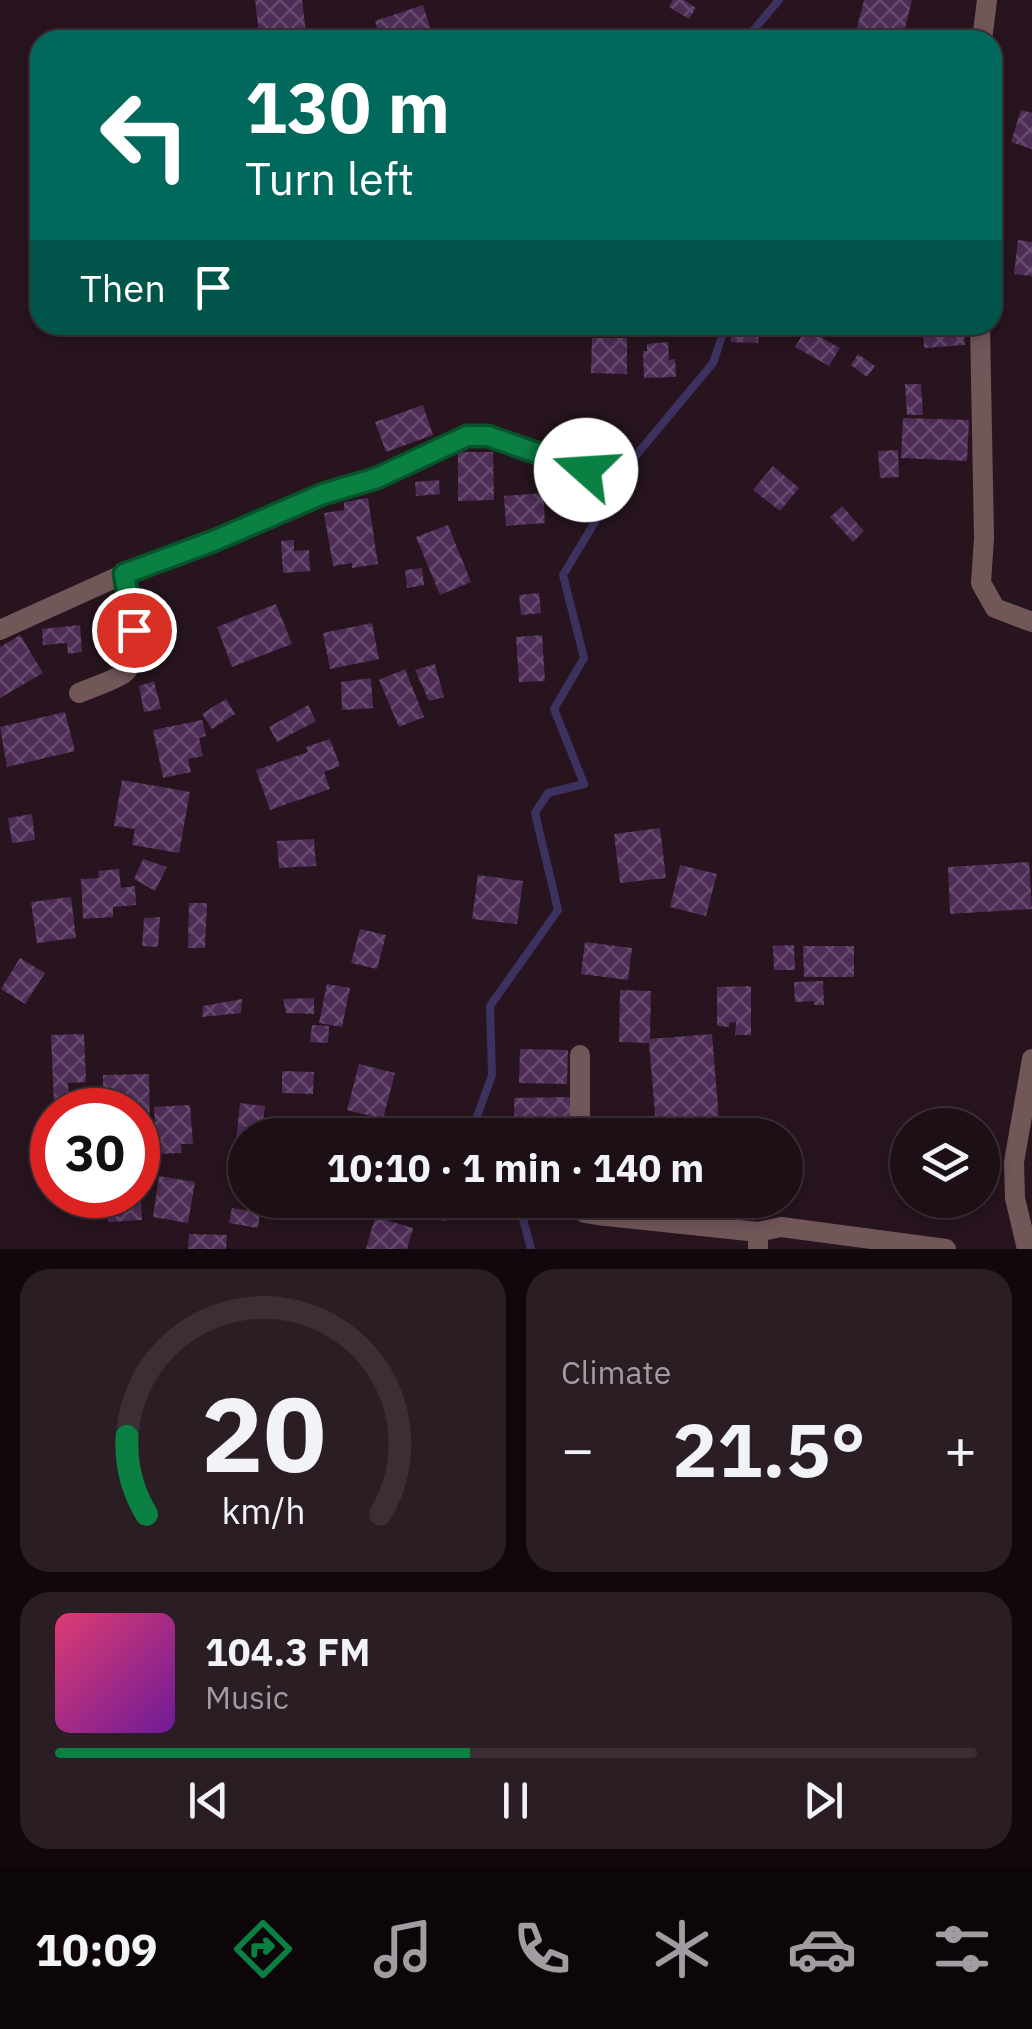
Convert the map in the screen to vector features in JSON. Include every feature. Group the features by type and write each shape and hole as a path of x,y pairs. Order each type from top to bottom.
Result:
{"street":[{"path":"983,30 987,0"},
{"path":"980,335 984,520 981,583 994,608 1032,622"},
{"path":"0,630 124,574 323,494 377,478 467,436 488,436 586,470"},
{"path":"79,693 124,674 130,667 134,616 124,574"},
{"path":"580,1055 580,1118"},
{"path":"1027,1249 1015,1198 1032,1059"},
{"path":"616,1218 758,1240 782,1227 946,1249"}],"building":[{"path":"255,0 302,0 306,30 259,30"},
{"path":"673,0 684,0 696,8 689,19 669,7"},
{"path":"864,0 912,0 904,30 856,30"},
{"path":"423,5 431,30 378,30 375,21"},
{"path":"1021,110 1032,113 1032,149 1011,142"},
{"path":"1018,240 1032,242 1032,276 1014,274"},
{"path":"731,335 759,335 758,343 731,342"},
{"path":"802,335 817,335 840,348 829,366 795,347"},
{"path":"923,335 964,335 965,345 924,348"},
{"path":"592,338 627,338 627,374 591,373"},
{"path":"668,342 669,360 675,359 676,377 644,378 643,351 647,351 647,344"},
{"path":"858,354 875,366 867,377 851,365"},
{"path":"905,384 921,384 923,415 907,415"},
{"path":"423,405 433,435 386,452 375,422"},
{"path":"903,418 969,420 967,461 901,458"},
{"path":"898,450 899,477 880,478 878,451"},
{"path":"458,452 493,452 494,500 458,501"},
{"path":"773,466 799,488 780,511 753,490"},
{"path":"439,480 440,494 416,496 415,482"},
{"path":"543,493 545,523 506,526 504,496"},
{"path":"368,498 378,564 333,566 324,513 344,510 344,502"},
{"path":"842,506 864,531 853,542 830,517"},
{"path":"448,525 471,582 440,595 416,537"},
{"path":"294,540 294,551 309,550 310,571 283,573 281,541"},
{"path":"422,568 424,585 407,588 405,570"},
{"path":"539,593 541,613 521,615 519,595"},
{"path":"276,604 292,644 232,667 217,627"},
{"path":"372,623 379,659 330,669 323,633"},
{"path":"80,625 82,652 68,654 67,643 43,645 42,629"},
{"path":"20,635 43,673 0,698 0,647"},
{"path":"542,635 545,681 519,682 516,637"},
{"path":"435,664 444,697 429,701 415,670"},
{"path":"405,669 424,717 399,727 379,680"},
{"path":"371,678 373,708 342,710 341,682"},
{"path":"154,681 161,709 144,712 139,686"},
{"path":"226,699 235,714 212,729 202,714"},
{"path":"308,705 316,721 277,742 269,727"},
{"path":"65,712 75,751 7,767 0,727"},
{"path":"202,720 206,736 199,738 203,756 188,759 191,772 163,778 153,730"},
{"path":"330,739 340,766 324,772 330,789 270,810 256,770 308,752 306,747"},
{"path":"122,780 190,792 179,853 132,845 135,829 114,826"},
{"path":"32,814 35,840 12,843 8,818"},
{"path":"660,828 666,878 620,883 614,834"},
{"path":"314,839 316,866 279,868 277,841"},
{"path":"143,859 167,867 155,891 134,879"},
{"path":"1029,862 1032,909 950,914 948,867"},
{"path":"680,865 717,874 706,916 670,907"},
{"path":"119,869 121,888 135,886 136,905 113,907 113,917 83,919 81,879 99,878 98,871"},
{"path":"478,875 523,881 517,924 472,919"},
{"path":"71,897 76,938 37,943 31,902"},
{"path":"189,903 207,903 205,948 188,948"},
{"path":"160,917 158,947 142,946 144,918"},
{"path":"360,929 386,935 377,969 351,963"},
{"path":"585,942 632,948 628,980 581,974"},
{"path":"794,945 795,970 774,970 773,946"},
{"path":"803,946 854,946 854,977 804,977"},
{"path":"20,958 45,973 25,1004 1,989"},
{"path":"823,981 824,1005 795,1002 794,982"},
{"path":"327,984 350,988 342,1027 319,1023"},
{"path":"751,986 751,1035 735,1035 736,1022 729,1023 729,1027 717,1026 717,987"},
{"path":"620,990 651,991 650,1039 712,1034 719,1118 655,1118 649,1043 619,1042"},
{"path":"314,998 314,1014 286,1013 283,999"},
{"path":"242,999 241,1013 202,1017 203,1006"},
{"path":"312,1025 329,1026 328,1043 310,1042"},
{"path":"84,1034 86,1082 53,1088 51,1035"},
{"path":"520,1049 568,1050 567,1084 519,1083"},
{"path":"359,1064 395,1073 383,1118 347,1110"},
{"path":"282,1071 314,1072 313,1094 282,1093"},
{"path":"149,1074 149,1088 103,1088 103,1075"},
{"path":"570,1097 571,1118 515,1118 514,1098"},
{"path":"240,1103 265,1106 263,1118 238,1118"},
{"path":"190,1105 193,1144 181,1144 182,1153 160,1154 160,1107"},
{"path":"301,1116 341,1118 301,1118"},
{"path":"160,1176 195,1182 188,1223 159,1218"},
{"path":"108,1218 142,1218 142,1220 108,1222"},
{"path":"230,1218 259,1218 258,1228 229,1223"},
{"path":"375,1218 413,1228 407,1249 366,1249"},
{"path":"189,1234 227,1235 226,1249 188,1249"}],"waterway":[{"path":"754,30 779,0"},
{"path":"476,1118 492,1075 490,1006 558,910 535,813 548,793 584,784 554,709 584,658 563,575 633,459 713,363 723,335"},
{"path":"523,1218 531,1249"}],"route":[{"path":"134,630 124,574 323,494 377,478 448,442 467,436 488,436 586,470"}]}
